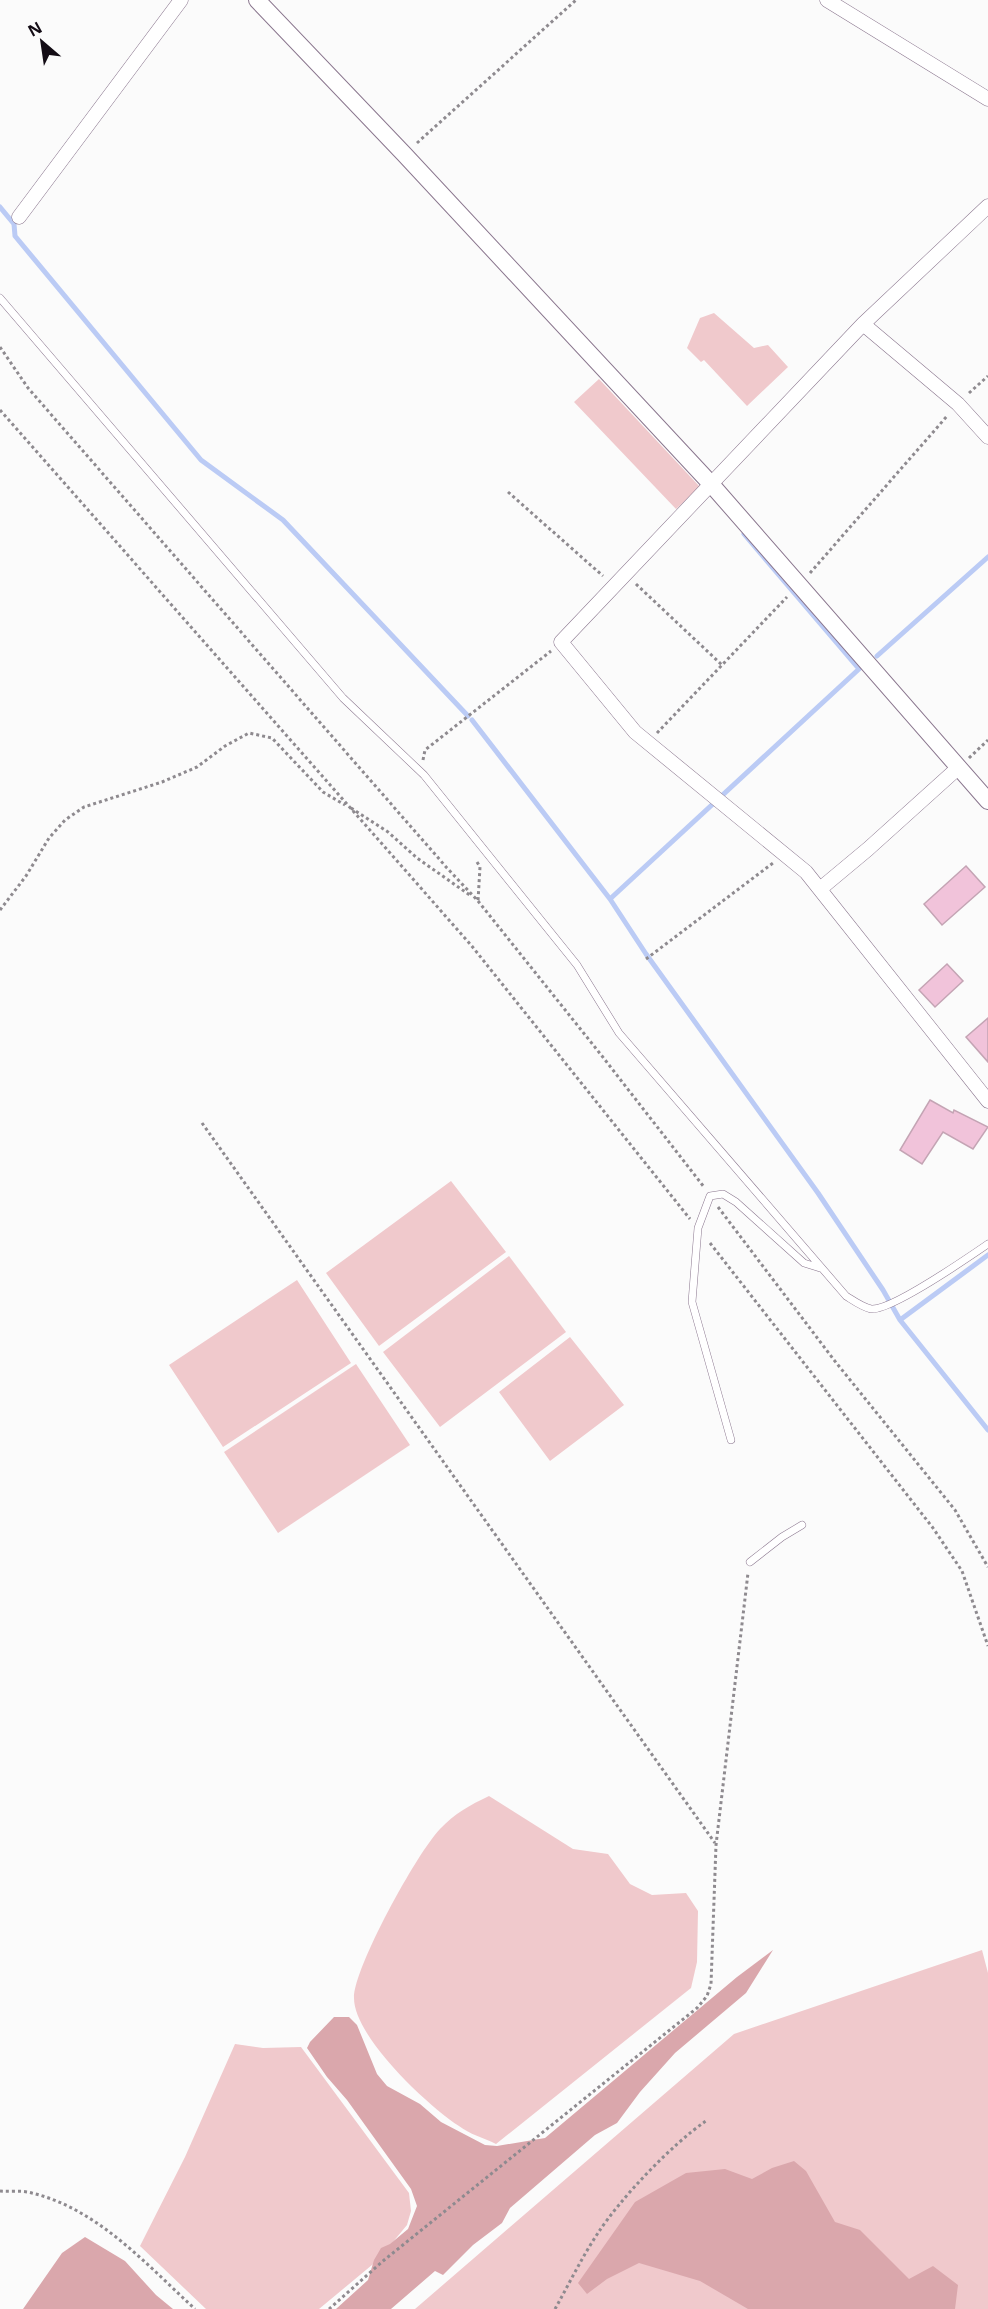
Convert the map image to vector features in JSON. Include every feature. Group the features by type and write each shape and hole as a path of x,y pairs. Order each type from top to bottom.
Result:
{"street":[{"path":"19,217 181,0"},
{"path":"257,0 404,154 711,484 988,801"},
{"path":"827,0 988,99"},
{"path":"988,207 863,324 561,642 635,732 806,872 988,1101"},
{"path":"863,324 958,404 988,437"},
{"path":"820,889 959,767"}],"lane":[{"path":"0,298 343,698 424,775 576,965 619,1033 846,1296 871,1309 885,1307 988,1244"},
{"path":"731,1440 692,1302 698,1228 710,1196 723,1194 736,1202 804,1263 822,1269"},
{"path":"750,1562 802,1526"}],"path":[{"path":"404,154 576,0"},
{"path":"0,347 28,388 144,523 478,901 602,1056 834,1360 955,1510 988,1567"},
{"path":"0,359 8,356"},
{"path":"648,743 799,585 958,404 988,376"},
{"path":"0,410 471,945 698,1228 933,1527 962,1571 988,1646"},
{"path":"508,492 615,586"},
{"path":"626,574 722,665"},
{"path":"424,775 421,769 425,750 561,642"},
{"path":"0,910 26,876 49,838 65,820 84,807 162,782 197,767 225,746 249,733 272,738 323,792 388,832 417,858 478,901"},
{"path":"959,767 988,740"},
{"path":"646,959 784,854"},
{"path":"475,858 480,867 478,901"},
{"path":"202,1123 716,1845"},
{"path":"329,2309 383,2260 697,2008 707,1996 711,1984 716,1845 750,1562"},
{"path":"555,2309 598,2232 638,2184 692,2130 705,2121"},
{"path":"0,2191 31,2192 63,2204 93,2221 121,2240 195,2309"}],"shaded area":[{"path":"714,313 754,348 768,345 788,367 747,406 704,360 701,362 687,348 700,318"},
{"path":"599,379 700,487 676,509 574,402"},
{"path":"451,1181 506,1252 379,1346 326,1273"},
{"path":"509,1256 566,1332 440,1427 383,1352"},
{"path":"297,1280 351,1363 223,1447 169,1365"},
{"path":"570,1337 624,1405 550,1461 499,1392"},
{"path":"356,1364 410,1445 278,1533 224,1452"},
{"path":"489,1796 573,1849 608,1854 630,1884 652,1895 686,1893 698,1911 697,1962 691,1988 496,2144 463,2129 412,2087 366,2032 357,2014 354,1998 364,1962 375,1937 417,1861 440,1829 451,1819 469,1806"},
{"path":"773,1950 746,1993 675,2053 640,2092 617,2123 595,2135 510,2208 502,2223 473,2245 443,2275 435,2271 391,2309 336,2309 368,2280 374,2260 381,2248 390,2244 408,2229 417,2206 411,2189 307,2048 334,2017 349,2017 357,2025 377,2074 387,2086 420,2104 441,2122 485,2145 497,2146 545,2138 737,1977"},
{"path":"982,1950 988,1973 988,2309 415,2309 734,2034"},
{"path":"235,2044 263,2048 301,2047 409,2193 411,2211 407,2225 378,2260 319,2309 206,2309 140,2246 185,2157"},
{"path":"794,2161 806,2171 835,2222 860,2230 909,2279 933,2266 958,2285 955,2309 748,2309 700,2281 639,2263 607,2279 587,2294 578,2283 635,2202 686,2173 725,2169 752,2179 772,2168"},
{"path":"85,2237 125,2261 156,2295 173,2309 23,2309 62,2253"}],"building":[{"path":"966,866 985,887 942,925 924,904"},
{"path":"947,964 963,981 935,1007 919,990"},
{"path":"988,1018 988,1062 966,1037"},
{"path":"930,1100 953,1113 954,1110 988,1127 973,1149 943,1132 922,1164 900,1150"}],"waterway":[{"path":"0,207 14,224 15,236 201,460 283,520 468,716"},
{"path":"610,899 859,669 744,534"},
{"path":"877,656 988,557"},
{"path":"472,720 610,899 646,954 818,1193 883,1290 900,1320 988,1430"},
{"path":"900,1320 988,1255"}]}
